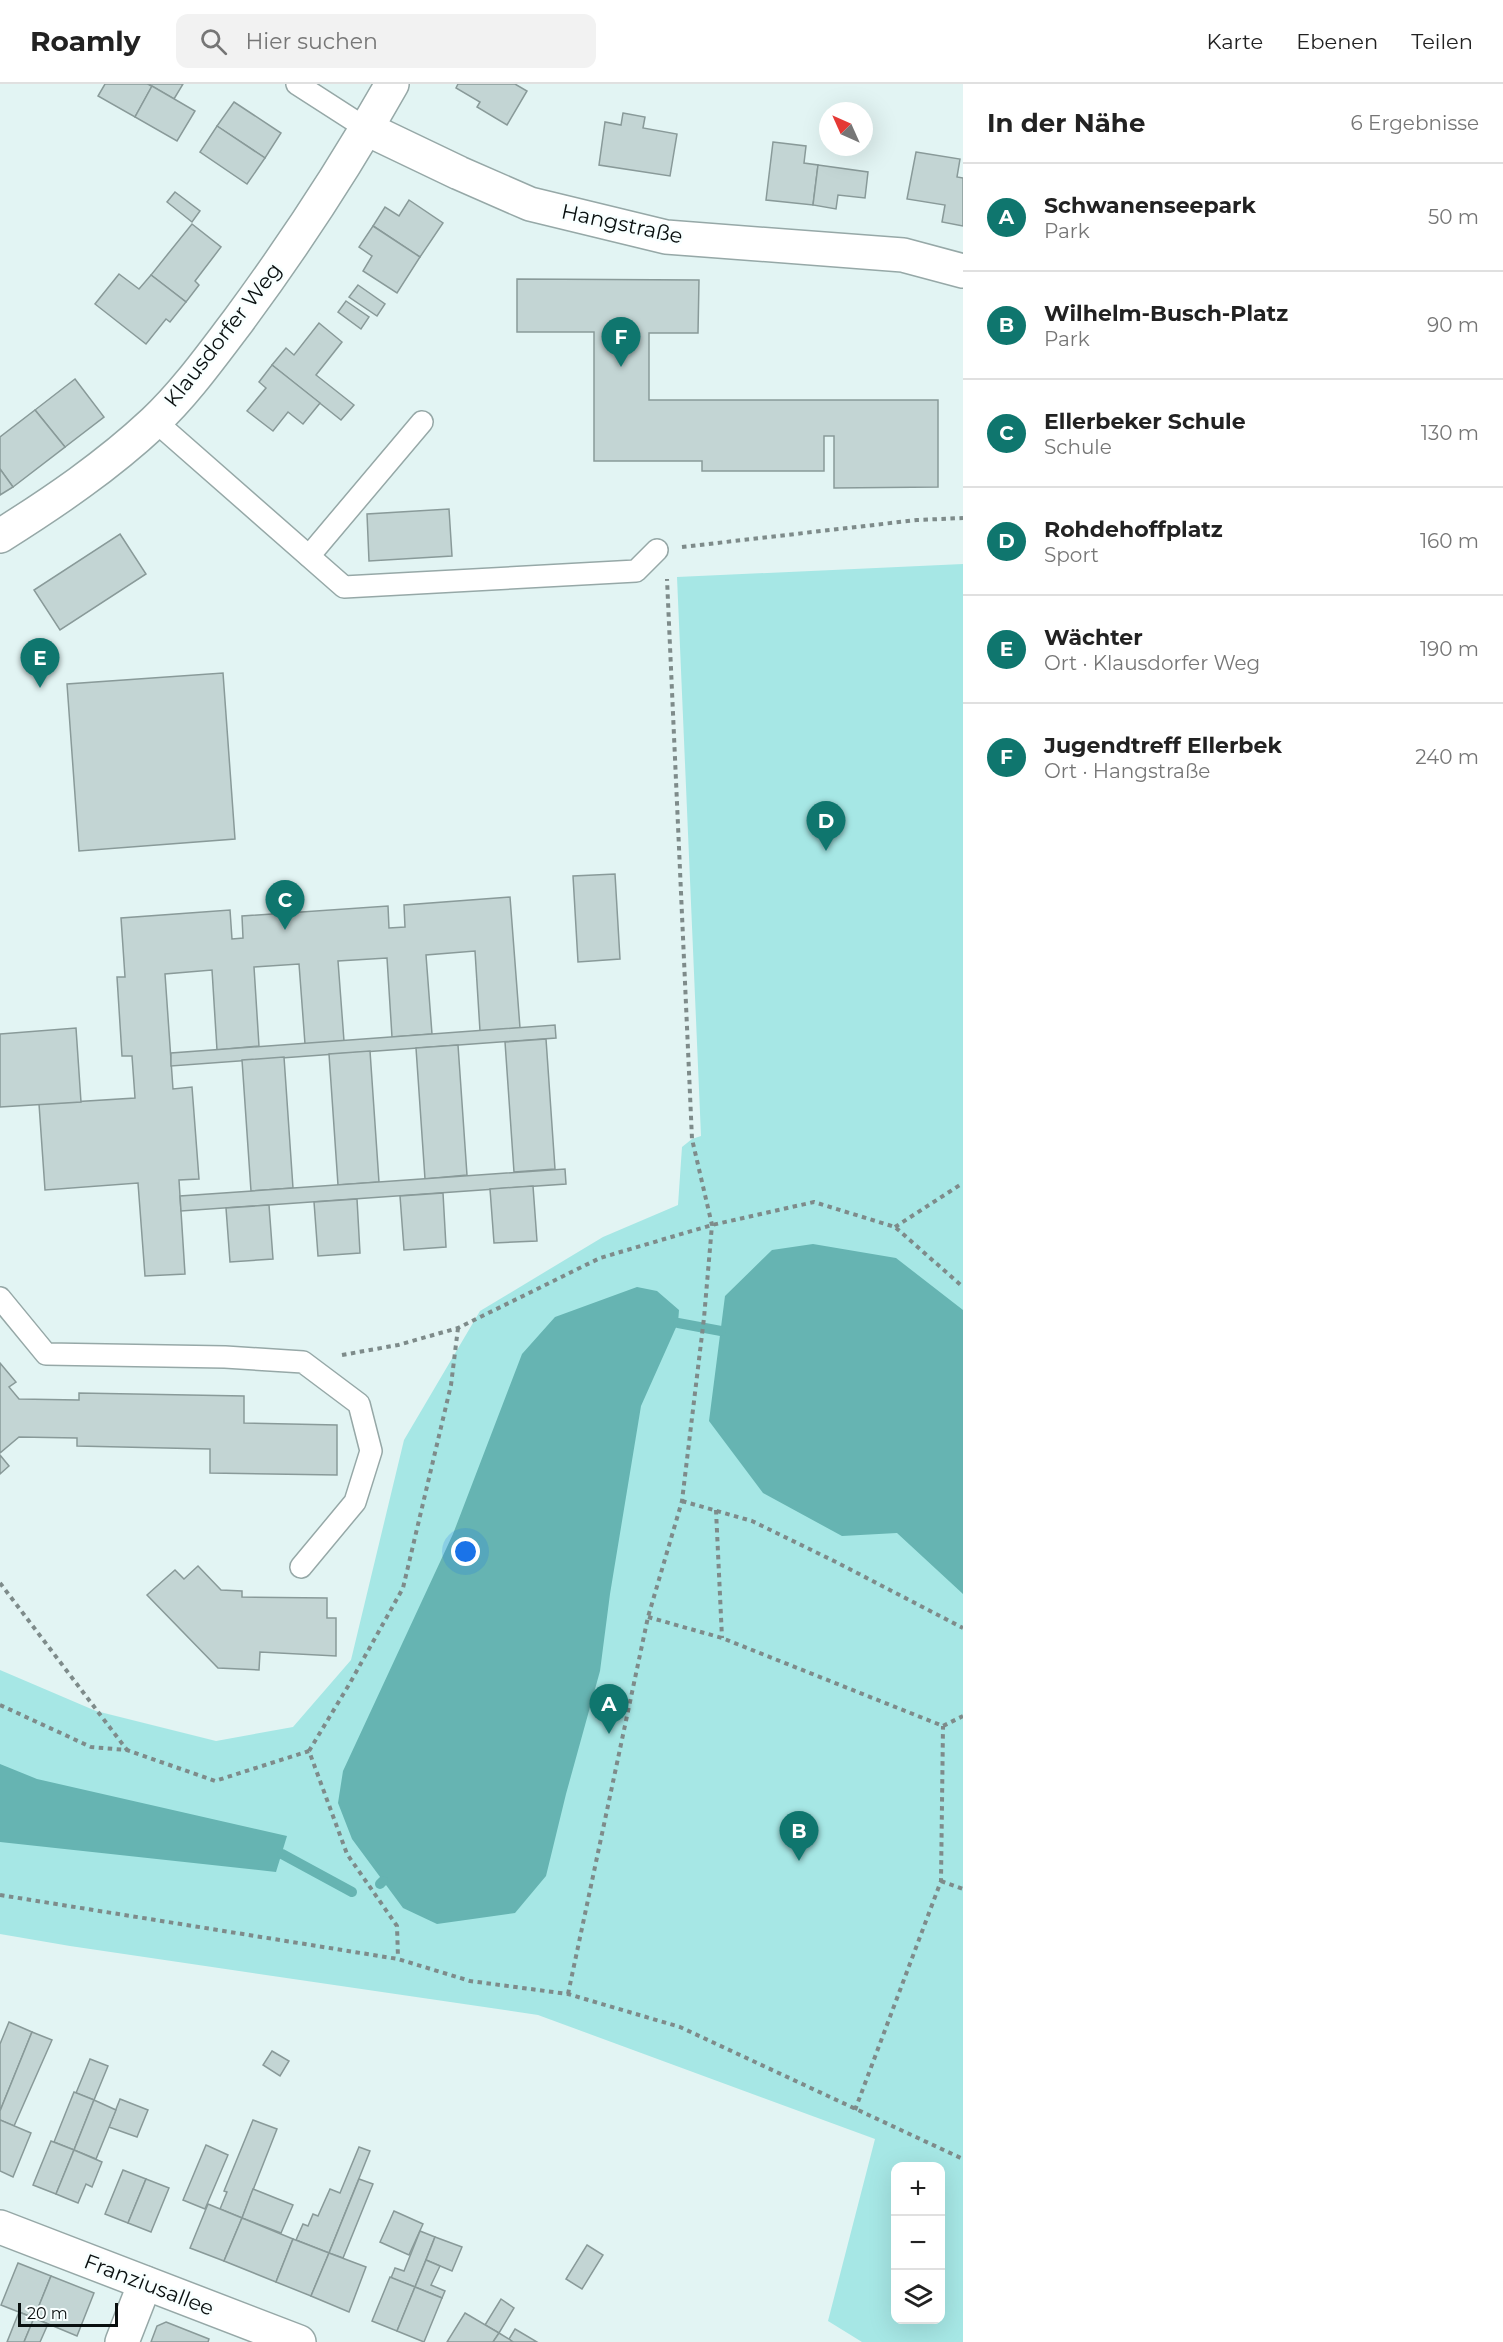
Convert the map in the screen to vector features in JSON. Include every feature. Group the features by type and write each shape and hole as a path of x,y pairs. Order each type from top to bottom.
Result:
{"street":[{"name":"Klausdorfer Weg","path":"0,536 95,472 155,421 209,360 280,263 367,129 392,84"},
{"name":"Hangstraße","path":"367,129 530,204 666,237 903,255 963,271"},
{"name":"Franziusallee","path":"0,2227 299,2342"},
{"path":"122,2342 145,2283"}],"lane":[{"path":"297,84 367,129"},
{"path":"155,421 344,587 636,572 657,550"},
{"path":"309,556 422,422"},
{"path":"0,1298 46,1354 154,1358 225,1357 303,1362 359,1404 371,1451 355,1502 301,1567"}],"path":[{"path":"568,1994 648,1617 682,1501 704,1318 712,1225 692,1139 667,576 657,550 917,520 963,518"},
{"path":"895,1227 963,1183"},
{"path":"303,1362 398,1345 458,1328 600,1258 712,1225 814,1202 895,1227 963,1287"},
{"path":"0,1705 92,1747 127,1750 215,1781 309,1751 403,1588 451,1385 458,1328"},
{"path":"682,1501 752,1521 963,1628"},
{"path":"716,1509 722,1638"},
{"path":"0,1582 127,1750"},
{"path":"648,1617 722,1638 943,1726 963,1716"},
{"path":"855,2110 941,1881 943,1726"},
{"path":"309,1751 347,1854 396,1926 398,1959"},
{"path":"941,1881 963,1889"},
{"path":"0,1895 398,1959 470,1981 568,1994 680,2027 963,2159"}],"shaded area":[{"path":"963,564 963,2342 862,2342 828,2321 875,2139 538,2015 0,1934 0,1670 96,1711 216,1741 293,1727 351,1660 404,1440 480,1311 603,1237 678,1205 682,1147 692,1139 701,1136 677,577"},
{"path":"813,1244 896,1258 963,1310 963,1594 897,1533 842,1536 763,1493 709,1421 725,1296 772,1250"},
{"path":"637,1287 657,1291 679,1310 678,1323 641,1406 610,1594 600,1671 546,1876 515,1913 437,1924 403,1908 352,1839 338,1803 343,1771 453,1534 522,1354 555,1317"},
{"path":"0,1764 37,1779 287,1836 276,1872 0,1842"}],"building":[{"path":"105,84 148,84 152,86 135,117 98,96"},
{"path":"148,84 183,84 174,99"},
{"path":"458,84 515,84 527,91 507,125 477,107 480,102 456,88"},
{"path":"152,86 195,111 177,141 135,117"},
{"path":"234,102 281,133 265,158 217,126"},
{"path":"623,113 645,117 643,128 677,134 670,176 599,165 605,122 621,125"},
{"path":"217,126 265,158 247,184 200,152"},
{"path":"773,142 806,146 804,163 818,165 813,205 766,200"},
{"path":"916,152 960,159 957,177 963,178 963,226 942,222 945,205 907,199"},
{"path":"818,165 868,172 865,198 838,195 836,209 813,205"},
{"path":"175,192 200,211 192,222 167,202"},
{"path":"409,200 443,223 420,257 373,226 385,207 399,216"},
{"path":"192,224 221,247 195,281 199,285 186,302 151,275"},
{"path":"373,226 420,257 397,293 363,271 372,256 359,247"},
{"path":"119,274 139,289 151,275 186,302 170,322 166,319 146,344 95,304"},
{"path":"517,279 699,280 698,333 649,333 649,400 938,400 938,487 834,488 834,436 824,436 824,471 702,471 702,461 594,461 594,332 517,332"},
{"path":"358,285 385,304 377,316 349,297"},
{"path":"346,301 369,317 361,329 338,312"},
{"path":"319,323 342,342 316,375 354,405 341,420 272,365 286,348 294,355"},
{"path":"272,365 320,403 303,424 288,412 273,431 247,411 266,388 259,382"},
{"path":"75,379 104,417 65,447 35,410"},
{"path":"35,410 65,447 13,487 0,469 0,437"},
{"path":"0,469 13,487 0,495"},
{"path":"449,509 452,556 369,561 367,514"},
{"path":"120,534 146,574 60,630 34,590"},
{"path":"223,673 235,839 79,851 67,684"},
{"path":"615,874 620,959 578,962 573,876"},
{"path":"510,897 520,1028 480,1031 475,951 426,955 432,1034 392,1037 387,958 338,961 344,1041 305,1044 299,964 254,967 259,1046 217,1050 212,970 165,974 173,1089 192,1087 199,1179 179,1180 185,1274 145,1276 138,1183 45,1190 39,1104 135,1098 132,1056 122,1056 117,977 125,977 121,918 230,910 232,939 243,938 242,916 388,906 389,928 405,927 404,905"},
{"path":"555,1025 556,1038 171,1066 171,1053"},
{"path":"76,1028 81,1102 0,1107 0,1034"},
{"path":"546,1039 555,1169 514,1172 505,1042"},
{"path":"458,1045 467,1175 425,1179 416,1048"},
{"path":"370,1051 379,1182 338,1185 329,1054"},
{"path":"284,1057 293,1188 251,1191 242,1060"},
{"path":"565,1169 566,1184 181,1211 180,1196"},
{"path":"533,1186 537,1241 494,1243 490,1189"},
{"path":"443,1193 446,1247 404,1250 400,1196"},
{"path":"357,1199 360,1253 318,1256 314,1202"},
{"path":"269,1205 273,1259 230,1262 226,1208"},
{"path":"0,1363 16,1382 9,1387 19,1399 79,1400 79,1393 244,1396 244,1423 337,1425 337,1475 210,1473 210,1449 77,1446 77,1438 19,1437 0,1453"},
{"path":"0,1455 9,1466 0,1474"},
{"path":"198,1566 221,1590 242,1591 242,1597 327,1598 327,1618 336,1618 336,1656 260,1652 259,1670 218,1668 147,1595 175,1570 184,1579"},
{"path":"9,2022 32,2032 0,2111 0,2044"},
{"path":"32,2032 52,2040 14,2126 0,2120 0,2111"},
{"path":"272,2051 289,2061 280,2076 263,2065"},
{"path":"90,2059 108,2066 94,2100 76,2093"},
{"path":"74,2092 94,2100 74,2150 54,2142"},
{"path":"120,2099 148,2110 137,2137 109,2127"},
{"path":"94,2100 116,2110 96,2159 74,2150"},
{"path":"0,2120 31,2133 13,2177 0,2171"},
{"path":"253,2120 277,2129 242,2218 220,2209 227,2192 224,2191"},
{"path":"51,2141 74,2150 56,2194 33,2185"},
{"path":"206,2145 228,2155 205,2209 183,2200"},
{"path":"359,2147 370,2151 329,2253 296,2240 303,2224 308,2226 313,2214 318,2216 330,2189 340,2193"},
{"path":"74,2150 102,2162 92,2187 86,2184 78,2203 56,2194"},
{"path":"123,2170 146,2179 128,2223 105,2214"},
{"path":"146,2179 169,2188 151,2232 128,2223"},
{"path":"359,2179 373,2184 343,2258 329,2253"},
{"path":"253,2189 293,2205 281,2233 242,2218"},
{"path":"208,2204 242,2218 224,2261 190,2248"},
{"path":"394,2211 423,2224 409,2255 380,2242"},
{"path":"242,2218 293,2239 276,2282 224,2261"},
{"path":"420,2231 435,2237 415,2287 391,2278 395,2268 404,2271"},
{"path":"435,2237 462,2247 452,2271 426,2260"},
{"path":"293,2239 329,2253 311,2296 276,2282"},
{"path":"587,2245 603,2255 582,2289 566,2279"},
{"path":"329,2253 366,2267 349,2312 311,2296"},
{"path":"426,2260 440,2266 431,2285 445,2291 442,2298 415,2287"},
{"path":"18,2263 51,2276 34,2318 1,2305"},
{"path":"51,2276 94,2293 77,2336 34,2318"},
{"path":"390,2277 415,2287 397,2331 372,2321"},
{"path":"415,2287 442,2298 424,2342 397,2331"},
{"path":"501,2299 514,2308 499,2333 485,2325"},
{"path":"19,2312 34,2318 24,2342 7,2342"},
{"path":"465,2313 499,2333 493,2342 447,2342"},
{"path":"34,2318 48,2324 40,2342 24,2342"},
{"path":"166,2322 209,2339 208,2342 151,2342 157,2326"},
{"path":"515,2329 537,2342 513,2342 509,2339"},
{"path":"499,2333 509,2339 513,2342 493,2342"}],"waterway":[{"path":"678,1323 721,1331"},
{"path":"282,1854 352,1892"},
{"path":"380,1884 383,1881"}],"place":[{"name":"Jugendtreff Ellerbek","path":"621,367"},
{"name":"Wächter","path":"40,688"},
{"name":"Rohdehoffplatz","path":"826,851"},
{"name":"Ellerbeker Schule","path":"285,930"},
{"name":"Schwanenseepark","path":"609,1734"},
{"name":"Wilhelm-Busch-Platz","path":"799,1861"}]}
